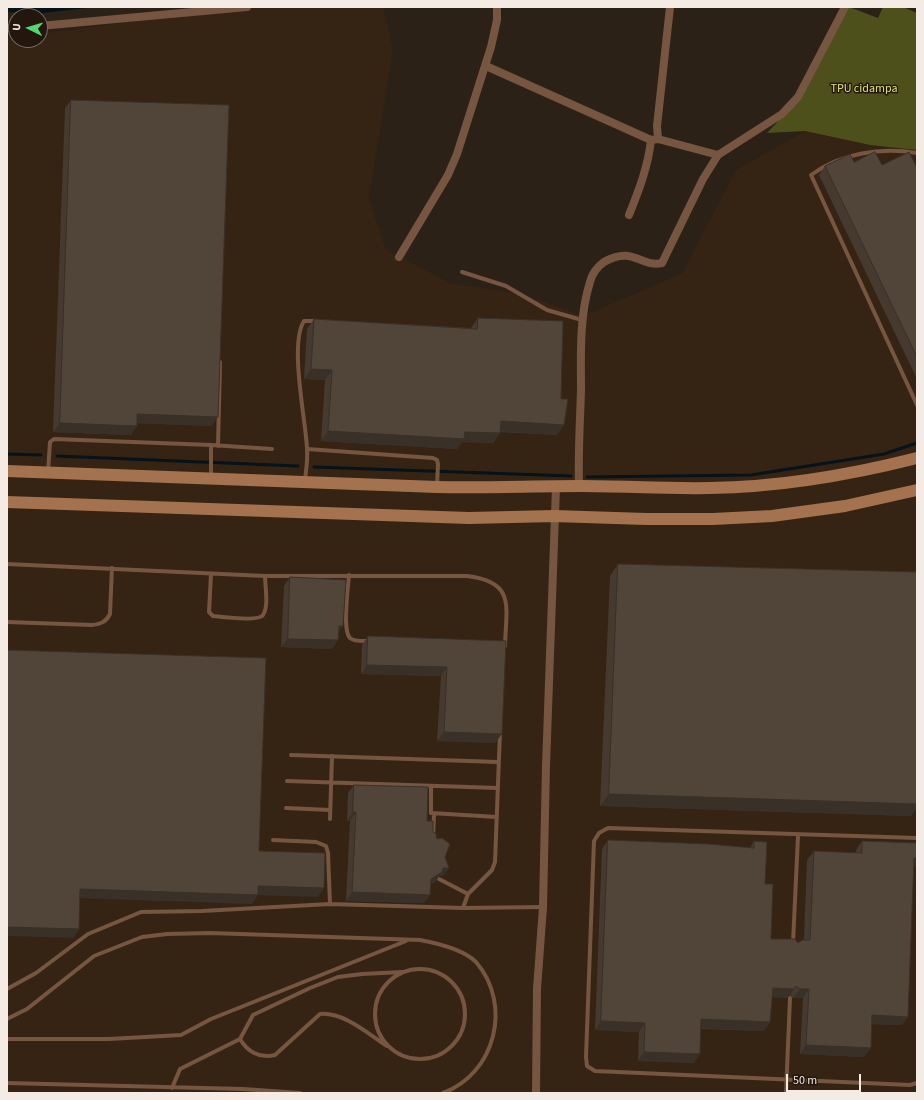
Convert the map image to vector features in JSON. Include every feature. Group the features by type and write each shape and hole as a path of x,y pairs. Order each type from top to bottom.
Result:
{"street":[{"path":"48,25 247,7"},
{"path":"399,257 448,175 457,154 486,66 497,20 497,7"},
{"path":"629,215 640,187 654,140 658,120 670,7"},
{"path":"579,486 582,320 590,280 598,267 603,263 624,255 640,258 653,264 662,263 703,179 718,155 782,114 798,97 845,7"},
{"path":"486,66 654,140 718,155"},
{"path":"7,471 211,473 305,482 438,482 556,487 709,488 762,486 879,468 917,458"},
{"path":"536,1093 537,989 542,907 556,487"},
{"path":"7,502 469,518 554,516 646,519 739,519 845,506 917,490"}],"lane":[{"path":"917,153 874,152 854,155 836,160 811,175 917,405"},
{"path":"462,272 506,286 547,310 582,320"},
{"path":"305,482 307,449 298,362 300,332 304,321 320,321"},
{"path":"218,446 220,358"},
{"path":"48,472 50,442 54,439 210,445 272,450"},
{"path":"210,445 211,473"},
{"path":"307,449 432,458 437,460 438,482"},
{"path":"7,564 265,576 467,576 482,578 494,582 503,591 506,601 505,653"},
{"path":"7,622 101,624 107,620 110,614 112,568"},
{"path":"211,574 209,612 218,616 252,619 259,618 263,615 265,606 265,576"},
{"path":"349,575 346,614 348,632 350,637 355,640 371,641"},
{"path":"497,645 505,646"},
{"path":"462,908 468,894 492,870 494,866 500,723"},
{"path":"291,755 498,762"},
{"path":"330,818 332,756"},
{"path":"287,781 498,788"},
{"path":"431,786 431,813 497,817"},
{"path":"286,808 330,810"},
{"path":"433,845 434,814"},
{"path":"917,838 798,836 608,828 599,833 594,841 586,1057 588,1066 595,1071 607,1072 910,1085 917,1083"},
{"path":"792,948 798,836"},
{"path":"273,840 316,842 326,846 328,853 330,904"},
{"path":"439,878 468,894"},
{"path":"7,989 36,973 88,934 141,912 202,911 330,904 462,908 542,907"},
{"path":"7,1020 27,1009 94,956 142,937 167,934 210,933 408,940 438,943 475,961 488,982 496,1004 496,1026 489,1049 474,1072 460,1085 443,1093"},
{"path":"7,1039 70,1039 180,1035 211,1019 408,940"},
{"path":"172,1088 180,1069 240,1039 253,1015 310,988 338,977 404,972 421,969 438,972 452,982 462,996 465,1013 462,1030 453,1045 439,1056 422,1060 405,1057 341,1017 326,1014 318,1015 280,1053 275,1056 265,1056 251,1052 245,1047 240,1039"},
{"path":"390,1048 379,1034 375,1016 378,998 388,982 404,972"},
{"path":"786,1093 790,998"},
{"path":"7,1083 243,1089 300,1093"}],"shaded area":[{"path":"7,7 97,7 48,12 48,8 8,8 7,12"},
{"path":"229,7 383,7 393,49 369,198 386,250 450,283 526,295 583,316 683,273 736,170 805,131 870,145 917,150 917,1093 7,1093 7,38 8,48 48,48 48,33 198,13"}],"green space":[{"name":"TPU cidampa","path":"849,7 878,18 883,7 903,7 917,13 917,150 870,145 805,131 767,133 799,99"}],"building":[{"path":"71,100 229,105 218,417 137,414 137,426 60,423"},
{"path":"875,152 882,165 909,152 917,168 917,357 825,166 850,154 854,162"},
{"path":"478,318 563,321 561,399 568,399 564,425 501,421 500,433 465,432 464,439 328,431 332,370 311,369 314,319 477,329"},
{"path":"618,564 917,572 917,804 609,794"},
{"path":"290,577 346,580 343,626 339,626 338,640 288,639"},
{"path":"368,636 506,641 502,734 444,732 447,667 367,665"},
{"path":"7,650 266,658 259,851 325,853 324,888 258,886 258,895 80,889 79,929 7,927"},
{"path":"354,785 428,787 427,821 433,821 433,832 436,834 437,839 442,838 450,844 445,857 449,868 443,868 442,872 431,879 430,895 352,892 356,812 353,812"},
{"path":"608,840 708,844 754,848 754,841 767,842 765,884 773,884 771,939 795,939 798,943 802,940 810,940 814,851 862,853 862,841 917,843 917,858 914,858 908,1017 872,1015 871,1048 806,1045 809,989 800,989 796,986 793,989 773,988 770,1022 701,1019 700,1054 644,1052 645,1023 601,1021"}],"waterway":[{"path":"587,477 751,475 884,454 917,443"},
{"path":"7,454 41,455"},
{"path":"57,456 298,466"},
{"path":"314,467 571,476"}]}
